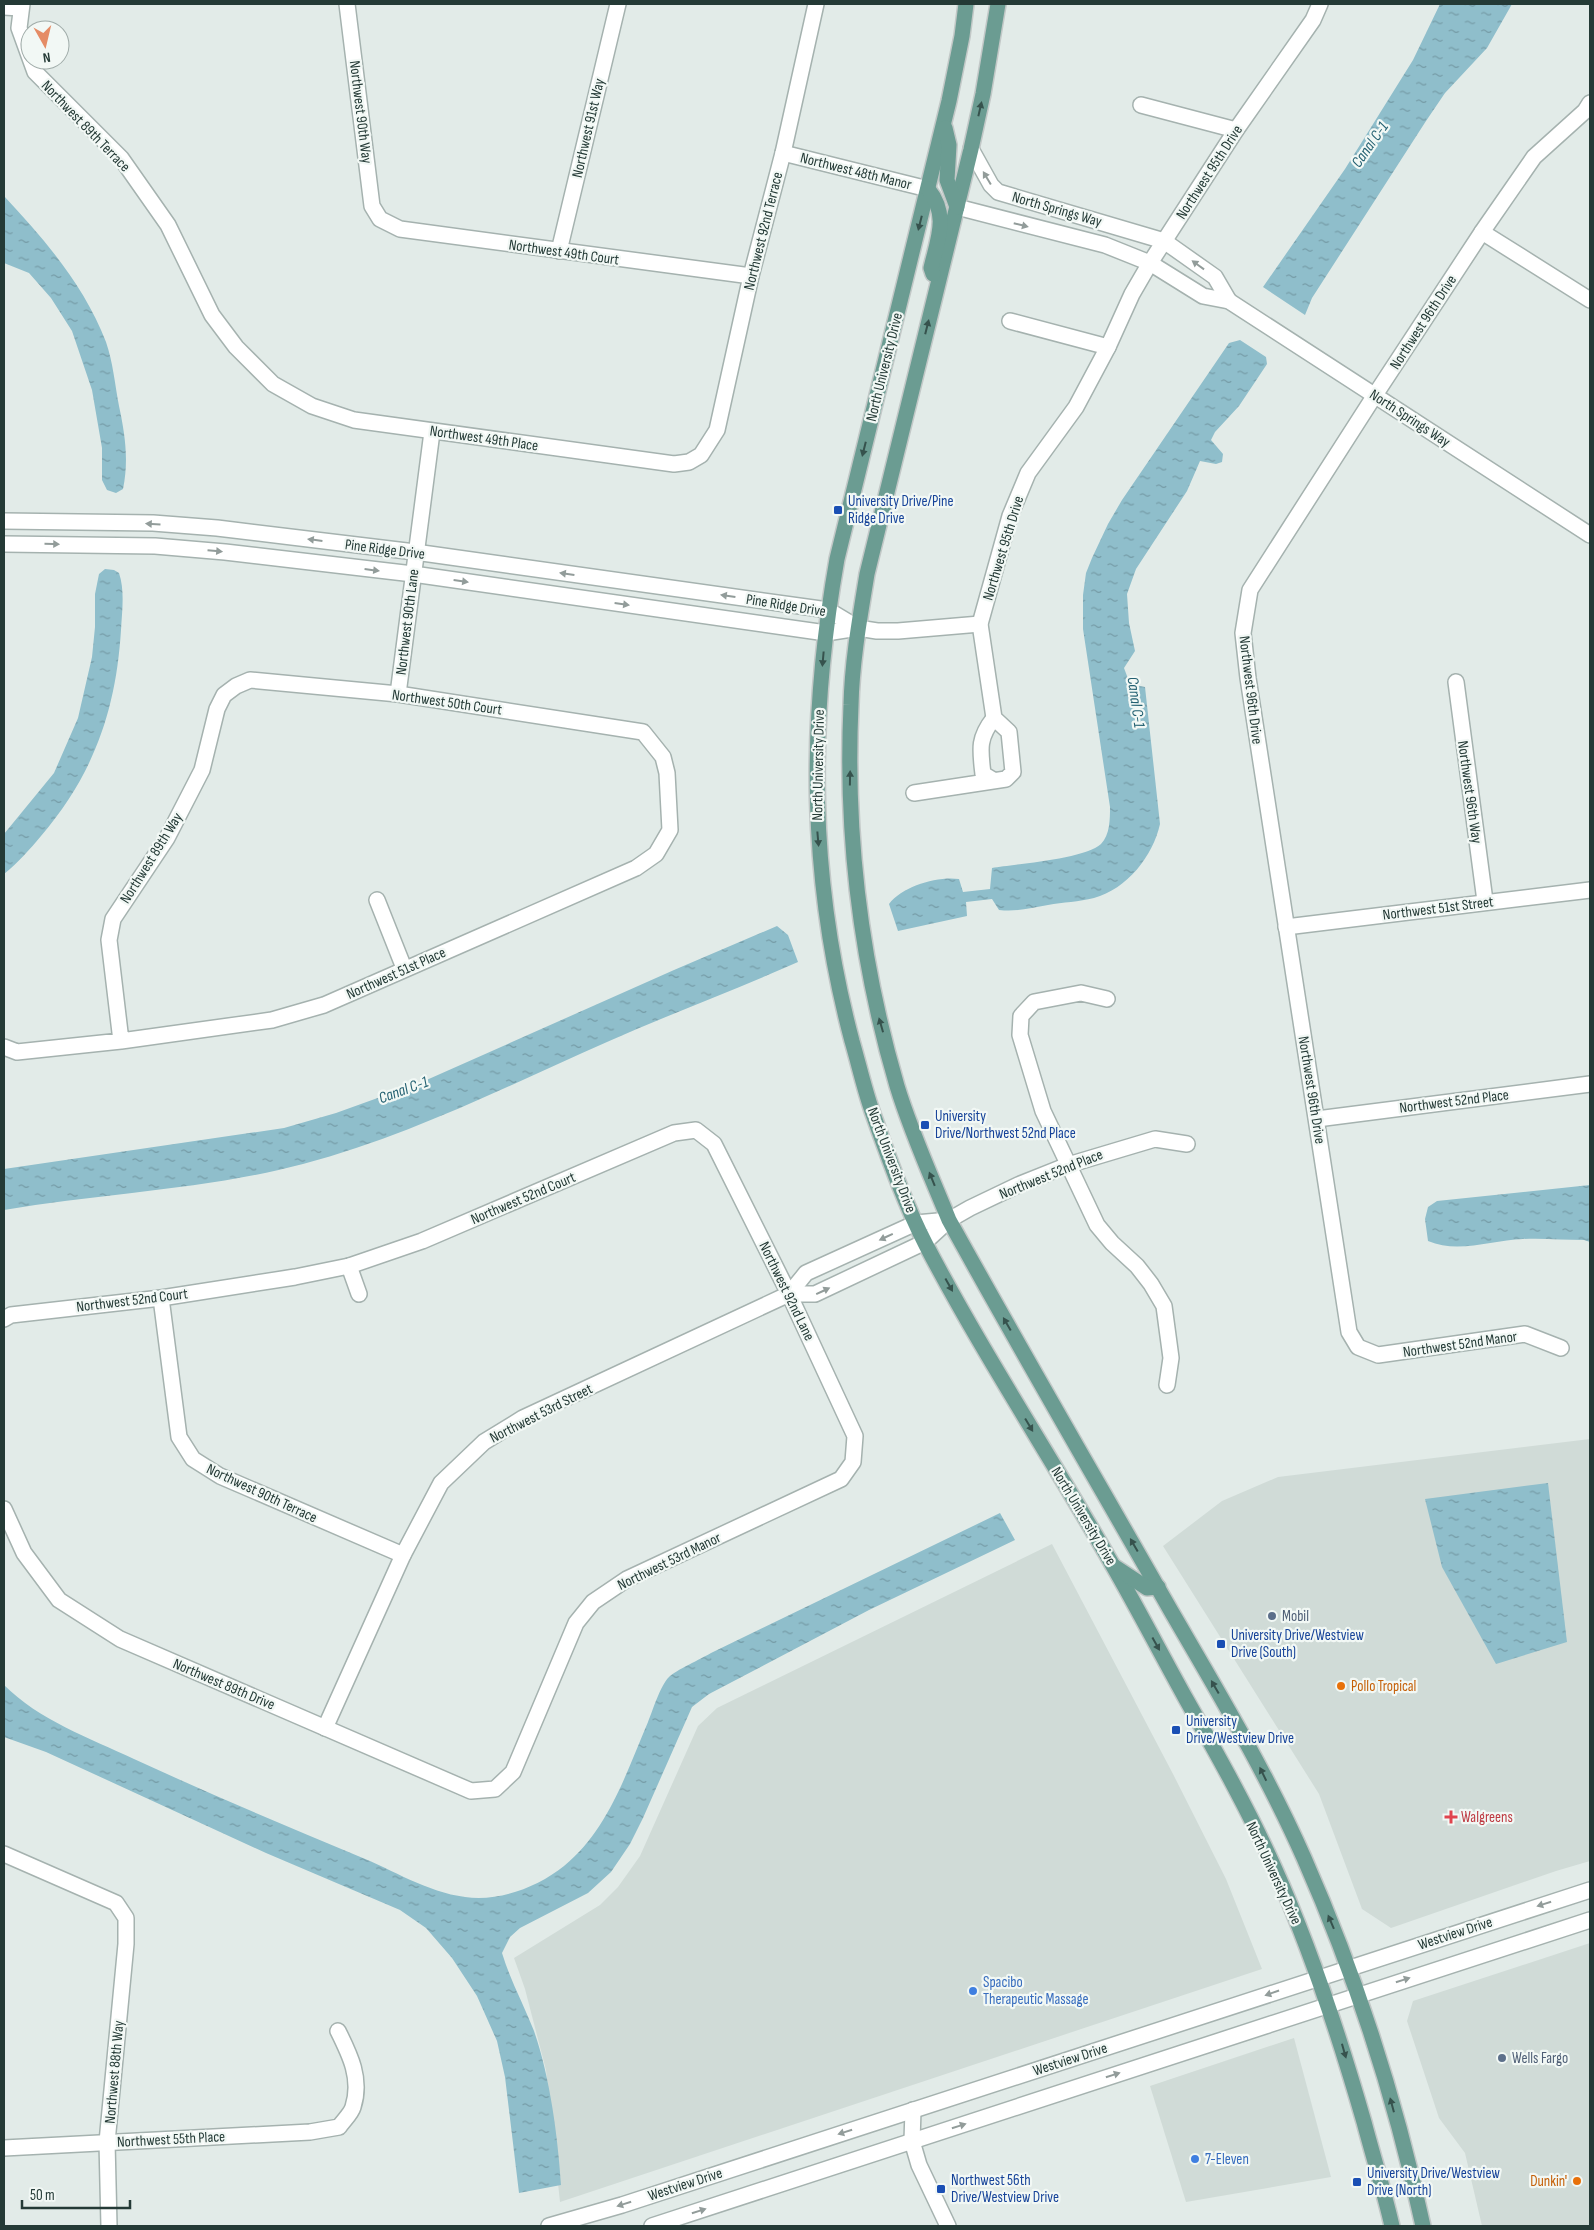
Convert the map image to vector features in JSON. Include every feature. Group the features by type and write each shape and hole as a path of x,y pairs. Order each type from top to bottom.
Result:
{"main road":[{"name":"North University Drive","path":"966,4 962,36 943,124 837,559 828,610 818,713 817,820 822,884 831,950 870,1106 896,1178 925,1242 1005,1385 1114,1566 1273,1864 1340,2038 1392,2226"},
{"name":"North University Drive","path":"998,4 983,94 971,150 866,574 858,628 851,704 850,808 855,885 865,953 877,1014 898,1087 915,1138 949,1220 1256,1760 1303,1856 1348,1968 1387,2087 1423,2226"},
{"path":"943,124 949,145 948,180 957,208"},
{"path":"928,188 936,198 942,218 931,268 937,287"},
{"path":"1114,1566 1147,1588 1158,1587"}],"street":[{"name":"Northwest 90th Way","path":"347,4 372,206 380,219"},
{"name":"Northwest 91st Way","path":"559,252 618,4"},
{"name":"Northwest 92nd Terrace","path":"700,455 717,430 751,276 783,153 816,4"},
{"name":"Northwest 95th Drive","path":"994,718 980,624 1010,516 1028,473 1076,407 1108,348 1132,294 1150,263 1236,130 1313,20 1320,4"},
{"path":"4,7 21,6"},
{"name":"Northwest 89th Terrace","path":"21,6 19,28 35,72 121,158 168,225 212,315 236,347 273,384"},
{"name":"Northwest 96th Drive","path":"1358,1347 1349,1332 1248,678 1243,633 1250,590 1375,395 1482,232 1534,157 1585,111 1590,103"},
{"path":"1141,105 1236,130"},
{"name":"North Springs Way","path":"971,150 991,185 998,192 1164,241 1215,277 1229,301"},
{"name":"Northwest 48th Manor","path":"783,153 928,188"},
{"name":"North Springs Way","path":"957,208 1105,245 1150,263 1203,296 1229,301 1590,535"},
{"name":"Northwest 49th Court","path":"380,219 400,230 751,276"},
{"path":"1482,232 1590,300"},
{"path":"1010,321 1108,348"},
{"name":"Northwest 49th Place","path":"273,384 312,406 354,420 674,464 688,462 700,455"},
{"name":"Northwest 90th Lane","path":"398,694 432,432"},
{"name":"Pine Ridge Drive","path":"4,521 154,523 217,528 415,552 828,610 858,628"},
{"name":"Pine Ridge Drive","path":"4,544 155,546 413,574 826,633 858,628"},
{"path":"858,628 877,631 898,631 980,624"},
{"name":"Northwest 50th Court","path":"236,686 250,680 398,694 643,732 654,743"},
{"name":"Northwest 96th Way","path":"1456,682 1485,901"},
{"name":"Northwest 89th Way","path":"121,1041 108,940 113,919 166,838 202,770 217,709 224,695 236,686"},
{"path":"914,794 1006,779 1013,772 1009,732 994,718 983,732 980,755 983,774 993,780"},
{"name":"Northwest 51st Place","path":"4,1047 17,1052 121,1041 272,1020 324,1005 404,968 636,868 656,854 670,830 667,773 663,757 654,743"},
{"name":"Northwest 51st Street","path":"1286,927 1485,901 1590,890"},
{"path":"377,900 404,968"},
{"path":"1107,998 1080,993 1034,1002 1021,1016 1020,1035 1043,1111 1096,1225 1137,1266 1151,1284 1164,1306 1171,1358 1167,1385"},
{"name":"Northwest 52nd Place","path":"1317,1119 1590,1084"},
{"name":"Northwest 52nd Court","path":"4,1319 11,1315 161,1298 295,1277 349,1266 422,1241 674,1134 696,1130"},
{"name":"Northwest 92nd Lane","path":"696,1130 714,1144 789,1294 855,1436 853,1462"},
{"name":"Northwest 52nd Place","path":"949,1220 1018,1184 1068,1165 1155,1140 1187,1144"},
{"name":"Northwest 53rd Street","path":"789,1294 806,1273 916,1223 949,1220"},
{"name":"Northwest 53rd Street","path":"325,1728 403,1555 441,1483 484,1442 523,1418 789,1294 815,1294 854,1276 925,1242 949,1220"},
{"path":"844,1256 854,1276"},
{"path":"349,1266 359,1294"},
{"name":"Northwest 90th Terrace","path":"161,1298 179,1437 193,1459 220,1476 403,1555"},
{"name":"Northwest 52nd Manor","path":"1358,1347 1378,1355 1525,1334 1560,1348"},
{"name":"Northwest 53rd Manor","path":"495,1789 513,1772 576,1623 593,1602 627,1579 841,1479 853,1462"},
{"name":"Northwest 89th Drive","path":"4,1509 24,1553 59,1600 120,1639 471,1791 495,1789"},
{"name":"Northwest 88th Way","path":"4,1854 116,1903 126,1918 126,1944 107,2142 109,2226"},
{"name":"Westview Drive","path":"549,2226 622,2205 1590,1890"},
{"name":"Westview Drive","path":"652,2226 1590,1920"},
{"name":"Northwest 55th Place","path":"4,2148 310,2132 339,2126 353,2108 355,2085 354,2062 338,2031"},
{"path":"913,2110 912,2141 919,2164 948,2226"},
{"path":"892,2117 912,2141"}],"shaded area":[{"path":"1590,1439 1590,1861 1391,1928 1362,1909 1319,1794 1163,1546 1222,1501 1278,1477"},
{"path":"1052,1544 1226,1879 1262,1969 560,2202 546,2070 525,1989 514,1958 600,1905 618,1887 640,1856 698,1726 717,1708"},
{"path":"1590,1943 1590,2226 1482,2226 1465,2153 1439,2118 1407,2021 1413,2001"},
{"path":"1294,2038 1331,2177 1186,2202 1150,2086"}],"water":[{"name":"Canal C-1","path":"1440,4 1512,4 1487,48 1445,93 1426,121 1312,298 1305,315 1263,287 1345,169 1413,60"},
{"path":"4,196 34,229 75,282 87,301 106,342 112,366 125,447 126,468 123,489 116,493 107,490 102,480 102,448 92,390 72,331 51,298 29,273 4,263"},
{"name":"Canal C-1","path":"1240,340 1266,357 1267,364 1239,406 1215,432 1211,440 1223,454 1222,462 1216,464 1200,461 1187,491 1136,569 1127,594 1129,623 1135,651 1124,668 1130,684 1145,687 1160,824 1157,836 1145,859 1128,879 1106,894 1094,898 1012,910 999,910 992,899 966,902 967,916 898,931 889,904 912,887 950,878 959,879 963,892 990,889 992,868 1081,854 1093,849 1104,840 1109,827 1110,807 1083,629 1083,595 1086,573 1108,524 1122,500 1229,343"},
{"path":"105,569 114,570 119,573 123,594 114,687 99,740 75,789 59,813 28,851 4,874 4,834 54,773 78,718 92,657 95,627 95,594 99,574"},
{"name":"Canal C-1","path":"777,926 788,935 798,962 631,1032 457,1109 381,1139 303,1164 229,1180 4,1210 4,1169 284,1128 336,1113 422,1082"},
{"path":"1590,1185 1590,1242 1584,1240 1531,1239 1451,1246 1439,1245 1428,1241 1425,1219 1428,1207 1437,1201"},
{"path":"1548,1483 1567,1642 1496,1664 1442,1567 1425,1499"},
{"path":"1000,1513 1015,1540 869,1610 709,1694 692,1707 643,1818 630,1844 611,1872 588,1893 520,1928 510,1937 502,1953 534,2031 545,2068 558,2147 561,2185 519,2193 505,2077 497,2041 477,1996 452,1958 426,1928 400,1910 266,1853 46,1752 4,1737 4,1685 33,1708 82,1736 424,1886 465,1897 478,1898 504,1895 530,1886 554,1874 580,1851 593,1835 615,1799 660,1692 672,1674 711,1653"}],"place":[{"name":"University Drive/Pine Ridge Drive","path":"838,510"},
{"name":"University Drive/Northwest 52nd Place","path":"925,1125"},
{"name":"Mobil","path":"1272,1616"},
{"name":"University Drive/Westview Drive (South)","path":"1221,1644"},
{"name":"Pollo Tropical","path":"1341,1686"},
{"name":"University Drive/Westview Drive","path":"1176,1730"},
{"name":"Walgreens","path":"1451,1817"},
{"name":"Spacibo Therapeutic Massage","path":"973,1991"},
{"name":"Wells Fargo","path":"1502,2058"},
{"name":"7-Eleven","path":"1195,2159"},
{"name":"Dunkin'","path":"1577,2181"},
{"name":"University Drive/Westview Drive (North)","path":"1357,2182"},
{"name":"Northwest 56th Drive/Westview Drive","path":"941,2189"}]}
